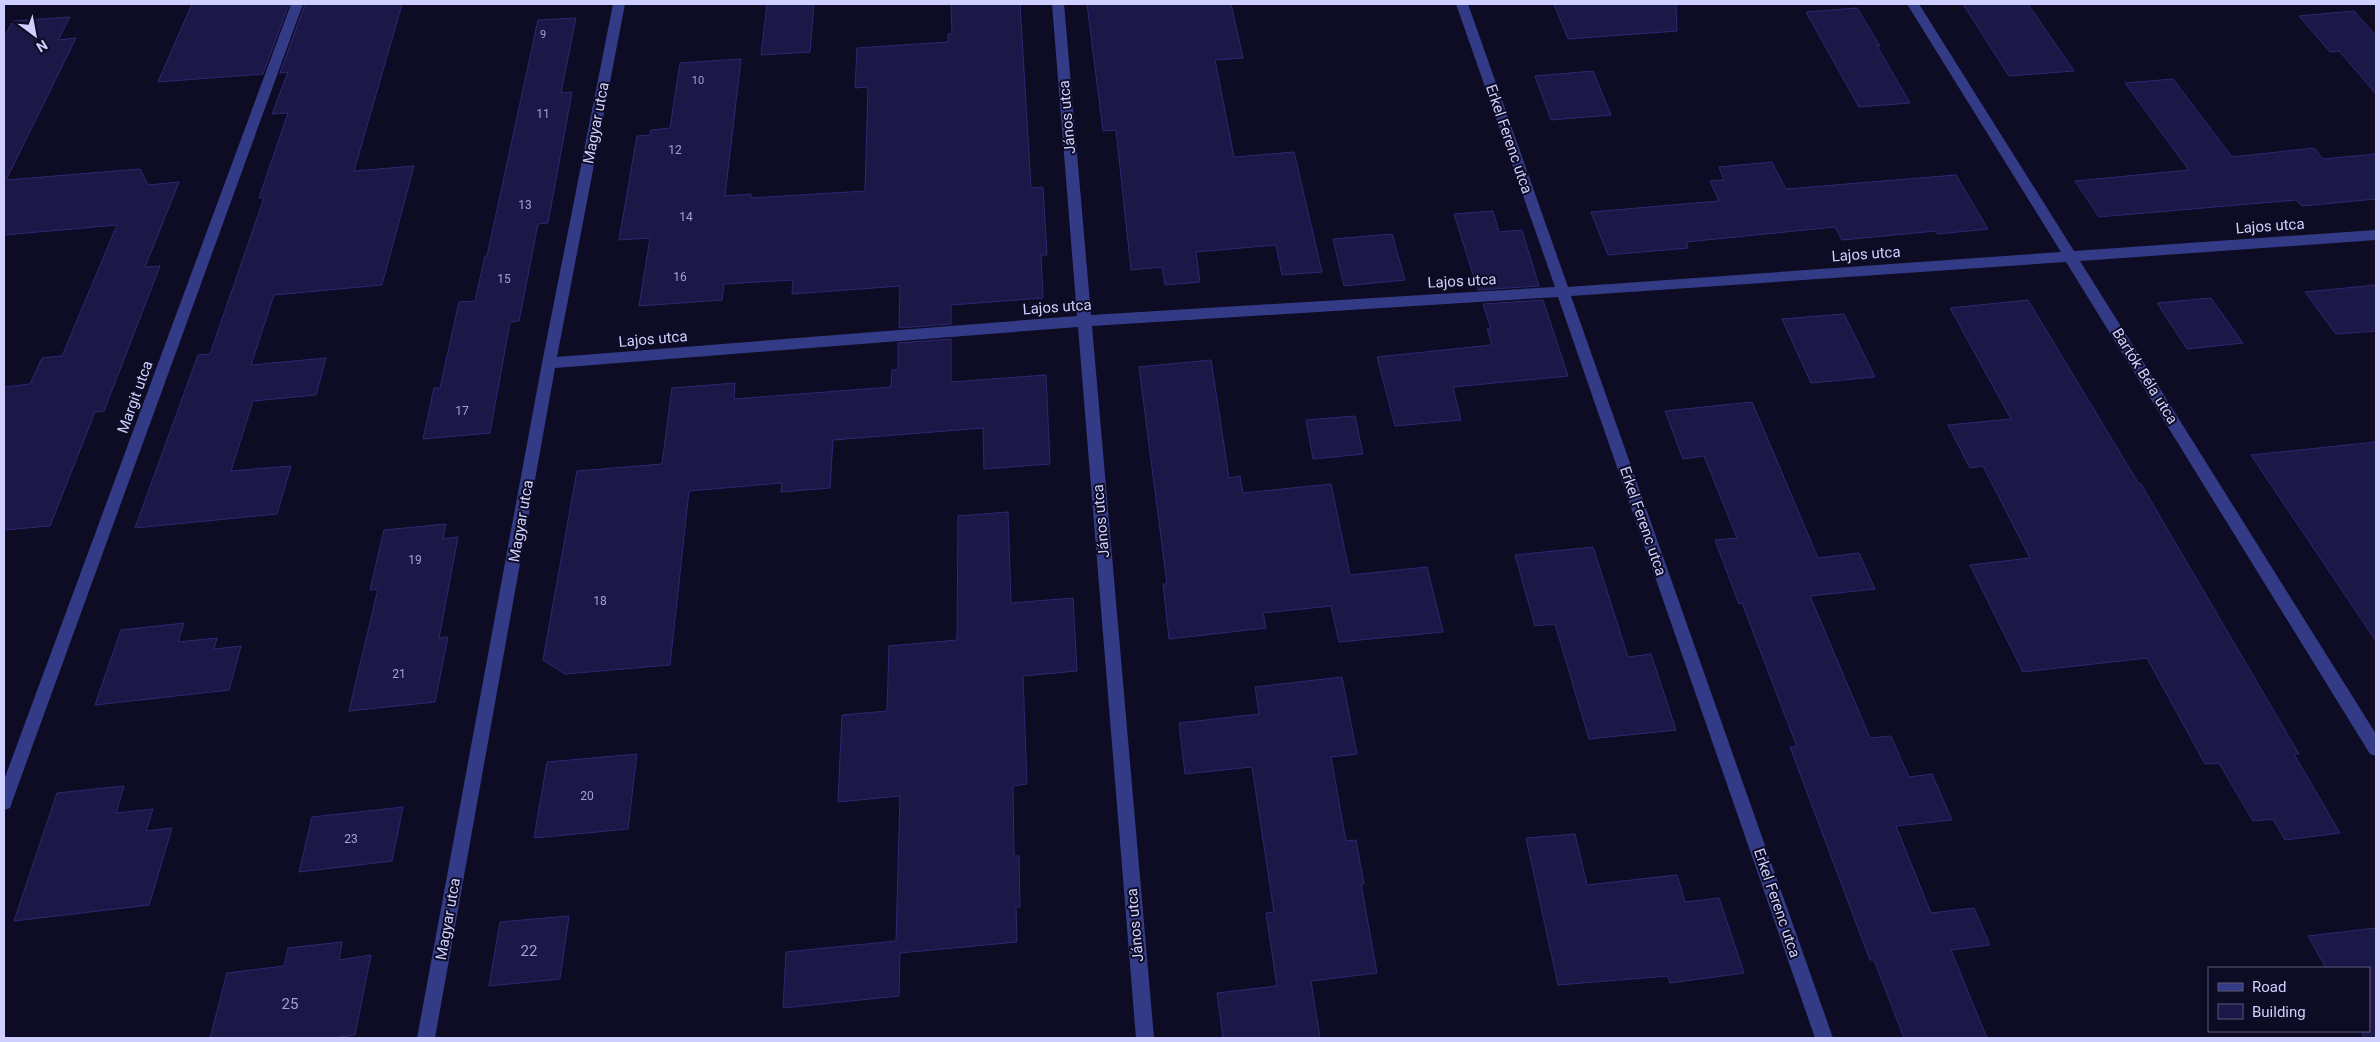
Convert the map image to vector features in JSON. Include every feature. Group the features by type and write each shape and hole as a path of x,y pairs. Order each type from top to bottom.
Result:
{"street":[{"name":"Margit utca","path":"4,802 297,4"},
{"name":"Magyar utca","path":"426,1038 549,363 619,4"},
{"name":"János utca","path":"1058,4 1145,1038"},
{"name":"Erkel Ferenc utca","path":"1462,4 1824,1038"},
{"name":"Bartók Béla utca","path":"1913,4 2376,748"},
{"name":"Lajos utca","path":"549,363 1084,320 1563,292 2376,235"}],"building":[{"path":"192,4 289,4 263,74 158,82"},
{"path":"305,4 402,4 354,171 414,166 382,285 274,295 251,365 326,358 316,395 253,401 231,471 291,466 277,514 135,528 198,355 210,354 264,198 259,198 288,113 272,114 288,72 280,73"},
{"path":"767,4 814,4 810,52 761,55"},
{"path":"951,4 1020,4 1031,188 1043,187 1047,255 1041,255 1043,298 951,305 951,324 899,328 900,286 792,294 793,280 724,284 722,300 639,306 650,238 619,240 637,136 650,135 651,130 670,128 680,63 741,59 725,196 751,194 751,198 865,191 868,87 855,88 857,48 948,42 948,34 952,34"},
{"path":"1087,4 1231,4 1243,58 1215,60 1234,157 1294,152 1322,272 1282,275 1276,245 1196,252 1200,282 1165,285 1162,267 1131,270 1116,130 1103,131"},
{"path":"1554,4 1676,4 1677,31 1568,39"},
{"path":"1963,4 2028,4 2074,71 2009,76"},
{"path":"1857,8 1880,46 1877,46 1910,103 1859,107 1806,12"},
{"path":"2354,11 2376,36 2376,94 2339,51 2330,52 2299,16"},
{"path":"70,17 58,40 76,38 6,180 140,169 148,185 179,182 145,267 160,266 104,411 95,412 50,526 4,530 4,387 30,384 42,358 62,356 117,225 4,235 4,38 13,21"},
{"path":"576,18 561,93 572,92 548,223 538,224 519,321 510,322 490,433 423,439 434,388 440,388 459,302 475,301 485,256 487,256 538,20"},
{"path":"1593,71 1611,115 1551,120 1535,76"},
{"path":"2173,79 2232,157 2314,148 2323,159 2376,154 2376,199 2302,206 2296,200 2099,217 2075,181 2189,170 2125,83"},
{"path":"1772,162 1786,189 1956,175 1988,229 1938,234 1936,231 1842,240 1835,227 1686,242 1688,248 1608,255 1591,212 1719,201 1710,181 1724,180 1719,167"},
{"path":"1493,211 1499,232 1522,230 1539,286 1478,290 1454,214"},
{"path":"1392,234 1405,280 1344,286 1333,239"},
{"path":"2376,285 2376,331 2336,334 2305,292"},
{"path":"2211,298 2243,343 2187,349 2157,303"},
{"path":"1543,300 1568,376 1453,387 1461,420 1395,426 1377,357 1492,345 1487,329 1491,329 1483,304"},
{"path":"2028,300 2139,484 2141,484 2299,754 2294,754 2340,833 2285,840 2273,819 2253,821 2219,763 2205,764 2147,658 2023,672 1970,565 2030,558 1983,466 1970,468 1948,425 2011,419 1950,308"},
{"path":"1844,314 1875,377 1811,383 1782,319"},
{"path":"951,339 951,382 1046,375 1050,464 984,469 983,428 833,440 830,488 781,492 782,483 689,491 670,665 565,674 543,660 577,471 662,464 672,388 735,383 734,399 891,387 892,370 898,370 898,343"},
{"path":"1211,360 1229,478 1240,476 1243,493 1331,484 1350,575 1427,567 1443,632 1339,642 1331,606 1263,613 1266,628 1169,639 1163,584 1167,584 1139,367"},
{"path":"1752,402 1818,558 1859,553 1875,589 1810,596 1870,738 1891,736 1909,777 1932,774 1952,820 1896,826 1931,913 1974,908 1990,945 1951,950 1987,1038 1904,1038 1874,960 1870,960 1790,747 1797,747 1742,603 1739,604 1715,540 1737,538 1704,456 1683,459 1665,411"},
{"path":"1355,416 1363,454 1313,459 1306,420"},
{"path":"2376,442 2376,641 2251,455"},
{"path":"1008,512 1011,603 1073,598 1077,671 1023,676 1027,784 1013,786 1014,856 1019,856 1020,907 1016,907 1017,942 900,953 899,996 783,1008 786,952 896,941 900,796 838,802 842,715 887,711 889,646 957,640 958,516"},
{"path":"446,524 443,539 458,537 439,638 448,637 435,702 349,711 378,589 370,590 384,530"},
{"path":"1593,547 1628,657 1651,654 1676,730 1589,739 1555,624 1535,626 1515,555"},
{"path":"184,623 178,642 217,638 214,649 241,646 229,690 95,705 121,630"},
{"path":"1342,677 1357,754 1331,757 1346,841 1356,840 1364,884 1361,884 1377,973 1311,981 1320,1038 1223,1038 1217,993 1277,986 1266,913 1274,912 1252,767 1185,774 1179,723 1259,714 1255,687"},
{"path":"637,754 628,829 534,838 547,762"},
{"path":"124,786 116,813 153,809 146,831 172,828 149,905 14,921 57,793"},
{"path":"403,807 392,861 299,872 312,817"},
{"path":"1575,834 1587,885 1677,875 1685,902 1719,898 1744,973 1670,983 1668,976 1558,985 1526,838"},
{"path":"569,916 560,979 489,986 500,922"},
{"path":"2376,928 2376,1038 2365,1038 2362,1032 2370,1032 2370,967 2325,967 2308,936"},
{"path":"342,942 339,960 371,955 355,1035 332,1038 210,1038 227,973 284,966 288,948"}]}
